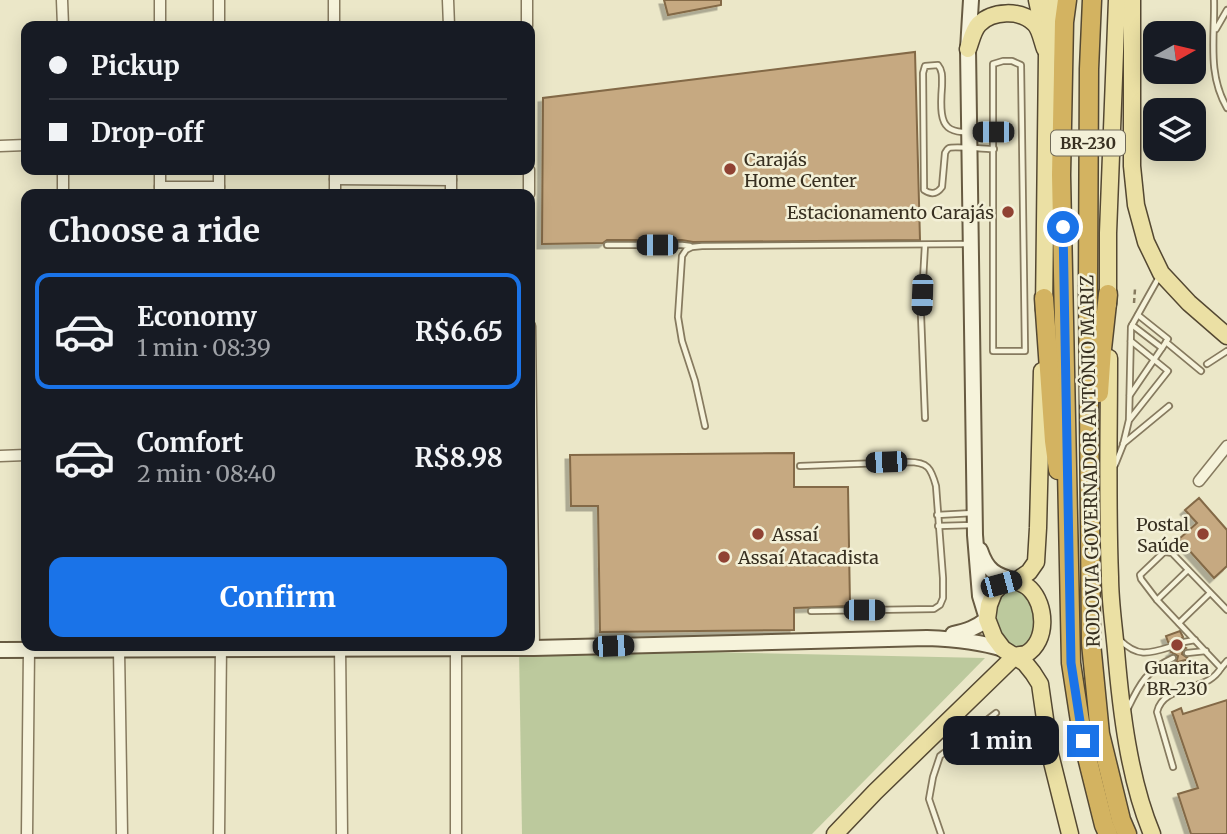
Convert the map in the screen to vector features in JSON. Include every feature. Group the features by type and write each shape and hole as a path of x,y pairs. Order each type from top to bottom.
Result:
{"highway":[{"name":"RODOVIA GOVERNADOR ANTÔNIO MARIZ","path":"1067,0 1064,22 1061,176 1071,663 1083,741 1108,834"},
{"name":"RODOVIA GOVERNADOR ANTÔNIO MARIZ","path":"1092,0 1088,150 1092,663 1100,734 1121,820 1127,834"},
{"path":"1090,522 1108,294"},
{"path":"1044,299 1054,441 1068,539"}],"main road":[{"path":"1037,0 1047,54"},
{"path":"1047,54 1051,0"},
{"name":"BR-230","path":"1108,294 1117,0"},
{"path":"1132,0 1132,166 1136,205 1146,242 1161,273 1189,303 1227,336"},
{"path":"968,50 976,26 988,17 1002,13 1020,15 1035,24 1047,54"},
{"name":"BR-230","path":"1044,299 1047,54"},
{"path":"1108,294 1110,579 1123,718 1132,767 1152,834"},
{"path":"1044,299 1036,562 1029,572 1016,580 1001,584 994,592 987,619 993,637 1009,653 1025,663 1040,684 1049,754 1070,834"},
{"path":"835,834 1009,653 1026,653 1035,644 1043,629 1042,611 1032,590 1016,580"}],"street":[{"path":"62,0 63,21"},
{"path":"160,0 160,21"},
{"path":"219,0 219,21"},
{"path":"334,0 334,21"},
{"path":"448,0 449,21"},
{"path":"527,0 527,21"},
{"path":"927,638 969,631 987,619 980,596 975,524 968,50 973,0"},
{"path":"0,146 21,145"},
{"path":"1199,481 1227,446"},
{"path":"0,456 21,455"},
{"path":"975,524 986,565 1001,577 1016,580"},
{"path":"535,648 927,638 964,639 986,643 1009,653"},
{"path":"0,650 21,650"},
{"path":"27,834 29,651"},
{"path":"119,651 121,834"},
{"path":"219,834 221,651"},
{"path":"340,651 342,834"},
{"path":"456,651 456,834"}],"lane":[{"path":"1214,0 1214,72 1220,96 1227,107"},
{"path":"1214,33 1227,10"},
{"path":"1012,61 1021,65 1026,351 993,351 994,149 993,64 1012,61"},
{"path":"993,132 949,129 944,124 942,115 941,68 938,65 925,66 924,190 933,194 939,192 942,187 945,153 948,149 994,149"},
{"path":"607,246 971,244"},
{"path":"925,245 921,315 925,418"},
{"path":"692,247 682,256 678,317 705,426"},
{"path":"1110,479 1129,420 1132,325 1161,273"},
{"path":"1130,396 1168,339 1138,314"},
{"path":"1132,325 1162,348"},
{"path":"1129,420 1168,371 1131,341"},
{"path":"1166,342 1201,371"},
{"path":"1207,365 1227,351"},
{"path":"1123,445 1169,406"},
{"path":"800,466 919,462 927,466 933,474 936,486 943,578 943,598 940,605 933,609 811,611"},
{"path":"937,515 975,524"},
{"path":"938,526 975,524"},
{"path":"1222,668 1157,600 1140,575 1166,552 1172,553 1227,610"},
{"path":"1157,600 1188,570"},
{"path":"1179,623 1210,593"},
{"path":"1115,635 1129,649 1142,653 1170,647"},
{"path":"1184,642 1195,640"},
{"path":"1158,651 1162,663"},
{"path":"1187,653 1206,651"},
{"path":"1123,718 1141,682 1150,671 1173,658"},
{"path":"1173,767 1157,712 1158,706 1164,698 1208,681 1227,661"},
{"path":"941,834 929,799 940,757 996,713"}],"green space":[{"path":"1013,588 1029,598 1037,628 1027,643 1019,646 1011,644 1005,638 996,619 997,600 1003,592"},
{"path":"535,648 985,658 812,834 522,834 519,651 535,651"}],"building":[{"path":"664,0 721,0 721,5 668,15"},
{"name":"Carajás Home Center","path":"915,52 920,240 607,240 603,243 542,244 543,98"},
{"name":"Assaí Atacadista","path":"794,453 794,487 848,487 850,606 794,608 794,630 600,632 598,506 571,506 570,455"},
{"name":"Postal Saúde","path":"1199,498 1227,530 1227,566 1214,578 1179,539 1197,523 1185,510"},
{"name":"Guarita BR-230","path":"1180,631 1183,637 1179,644 1186,648 1182,654 1189,659 1174,663 1178,656 1171,652 1175,646 1168,642 1166,636"},
{"path":"1227,700 1227,834 1191,834 1178,794 1198,788 1172,712 1181,708 1183,714"}],"place":[{"name":"Carajás Home Center","path":"730,169"},
{"name":"Estacionamento Carajás","path":"1008,212"},
{"name":"Assaí","path":"758,534"},
{"name":"Postal Saúde","path":"1203,534"},
{"name":"Assaí Atacadista","path":"724,557"},
{"name":"Guarita BR-230","path":"1177,645"}],"route":[{"path":"1063,227 1071,663 1083,741"}]}
